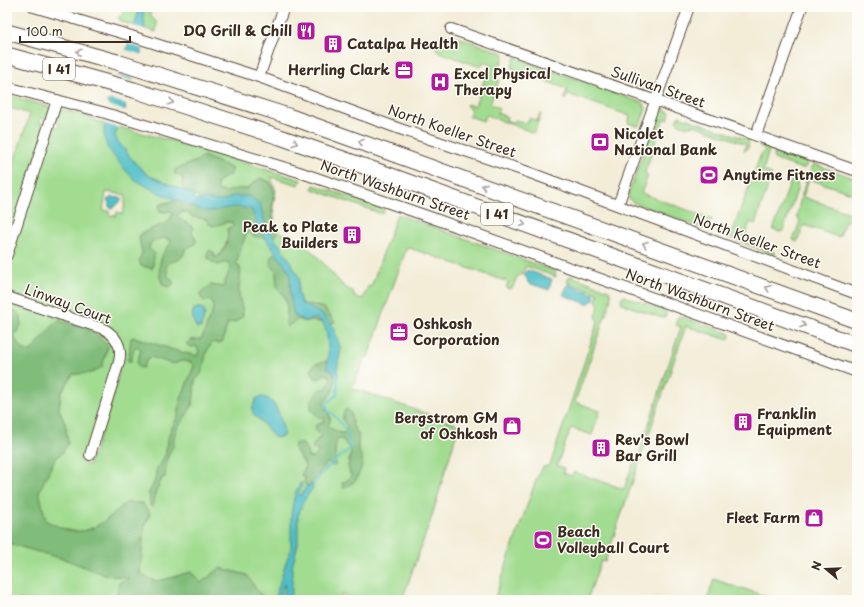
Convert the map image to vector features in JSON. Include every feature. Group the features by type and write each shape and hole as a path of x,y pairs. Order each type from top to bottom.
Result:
{"highway":[{"name":"I 41","path":"7,32 140,69 344,136 857,321"},
{"name":"I 41","path":"7,55 134,90 266,133 389,175 857,345"}],"street":[{"name":"North Koeller Street","path":"34,7 148,41 259,77 400,129 525,171 857,294"},
{"path":"259,77 284,7"},
{"path":"618,205 689,7"},
{"path":"756,135 802,7"},
{"name":"Sullivan Street","path":"451,29 857,171"},
{"name":"North Washburn Street","path":"7,87 126,119 316,178 427,216 857,372"},
{"path":"7,255 57,100"},
{"name":"Linway Court","path":"7,297 104,329 110,332 118,343 120,350 119,362 90,455"}],"green space":[{"path":"125,7 151,7 151,16 157,23 156,32 122,22 118,18 125,12"},
{"path":"443,33 448,36 455,36 503,53 504,56 495,78 499,80 490,104 499,108 497,113 507,117 506,120 514,123 515,120 527,123 529,118 537,121 541,114 534,133 486,115 483,121 469,116 471,109 466,106 467,104 475,106 490,64 483,62 481,67 439,52 436,49 437,44"},
{"path":"515,57 643,103 646,109 640,125 637,126 628,123 630,116 568,94 566,99 564,99 567,89 511,68"},
{"path":"7,95 50,107 47,120 41,118 40,123 46,125 7,245 7,182 30,114 7,107"},
{"path":"60,109 93,118 93,120 99,122 176,142 301,180 299,185 271,177 276,191 273,207 275,227 280,232 303,244 316,255 346,288 354,292 353,296 363,299 368,286 371,287 397,214 555,271 556,277 526,266 522,274 517,277 513,287 510,289 506,288 508,282 407,247 368,357 365,358 352,388 459,425 431,519 402,600 363,600 343,595 338,598 338,600 266,600 256,589 247,575 221,568 201,583 191,572 154,581 140,574 144,528 150,514 142,503 126,503 102,523 88,530 72,531 46,521 39,491 55,459 63,452 68,443 65,423 59,410 61,393 73,374 91,373 102,367 108,346 92,331 58,320 31,351 22,350 14,337 21,325 21,316 17,312 7,309 7,300 94,328 106,335 113,342 115,351 112,377 91,443 84,458 84,463 87,465 89,465 107,417 118,376 121,357 120,342 115,332 106,326 29,303 7,292 7,261 23,216 51,125 58,128 59,122 57,120","holes":["203,156 231,168 231,174 217,182 217,189 222,191 227,192 247,189 260,178 270,182 274,191 272,208 274,226 277,233 272,239 253,236 250,231 247,232 236,264 239,265 240,268 239,296 243,315 238,321 227,324 223,341 219,343 213,342 209,347 202,372 195,380 192,405 177,429 174,445 166,465 165,477 162,478 155,493 153,506 151,506 149,492 154,483 157,468 161,464 166,453 169,434 179,413 181,399 194,366 191,362 181,361 173,364 151,357 147,359 143,368 139,367 137,362 141,350 138,347 135,347 131,361 129,362 127,360 131,338 134,337 197,356 199,351 196,345 191,347 186,344 191,340 201,339 205,332 213,308 211,300 204,301 200,294 211,285 223,287 231,267 230,264 226,262 218,265 210,260 207,254 210,250 214,253 214,257 218,257 228,237 227,229 233,226 232,222 213,226 208,223 206,219 193,217 186,212 180,213 177,216 193,227 192,232 196,240 195,244 185,249 184,255 178,260 170,262 166,267 168,276 174,283 170,287 163,285 160,274 160,263 162,257 167,247 171,243 169,239 162,238 151,242 149,248 154,253 152,268 141,266 139,260 142,253 139,237 142,233 168,222 173,214 172,211 159,211 160,205 177,201 185,207 198,206 199,197 188,193 182,186 183,177 174,173 176,169 197,161","106,192 126,195 123,214 117,212 116,216 109,215 109,211 103,210","276,253 297,281 298,300 306,305 309,304 324,308 335,322 327,324 314,321 305,322 298,319 288,326 286,325 286,301 277,288 276,271 270,264 271,257","194,309 203,309 205,314 201,328 197,328 194,323","325,361 330,362 335,380 331,393 324,403 330,416 328,427 340,433 345,433 347,426 343,420 343,416 345,410 348,410 351,414 352,424 358,434 358,449 362,458 362,466 356,480 343,488 342,483 347,481 351,476 348,466 351,451 342,439 337,439 335,452 336,464 333,466 328,462 309,486 306,486 304,482 305,478 302,475 305,468 304,463 294,448 296,443 303,444 307,450 307,457 313,458 318,453 316,449 312,449 321,435 316,431 316,425 324,422 324,417 318,417 311,410 311,401 320,389 326,389 331,381 329,375 325,374 320,378 315,378 311,370 315,364","260,397 266,398 270,401 280,416 284,433 283,436 275,438 254,415 252,409 256,400"]},
{"path":"660,109 670,112 668,120 664,118 645,172 648,176 641,193 712,219 708,227 704,229 632,202 629,198 630,189"},
{"path":"679,116 749,140 748,148 744,151 746,144 694,125 682,125 676,121"},
{"path":"760,144 770,147 763,171 772,174 755,224 750,222 744,240 773,251 775,255 717,233 718,227 723,226 729,231 735,230 734,227 761,154 765,150 759,146"},
{"path":"777,150 807,161 806,167 802,169 774,159 774,154"},
{"path":"203,156 231,168 231,174 217,182 217,189 220,191 227,192 238,189 247,189 260,178 270,182 274,191 272,208 274,226 277,233 272,239 253,236 250,232 247,232 236,264 239,265 240,268 239,296 243,315 238,321 227,324 223,341 219,343 213,342 209,347 202,372 195,380 192,405 177,430 174,446 167,460 165,477 162,478 155,493 153,506 150,506 149,492 154,483 157,468 161,464 166,453 166,445 168,445 169,434 179,413 181,399 194,366 191,362 181,361 173,364 151,357 147,359 143,368 138,367 137,362 141,350 138,347 135,347 134,349 131,361 129,362 127,360 131,338 134,337 197,356 199,351 196,346 191,347 186,344 191,340 201,339 205,332 213,308 211,300 205,301 201,298 200,294 211,285 223,287 231,267 230,264 226,262 218,265 210,260 207,254 210,250 214,253 214,257 218,257 226,246 228,233 227,229 233,226 232,222 227,222 213,226 208,223 206,219 193,217 186,212 180,213 177,216 193,228 192,232 196,240 195,244 185,249 184,255 178,260 170,262 166,267 168,276 174,283 170,287 163,285 160,274 160,263 162,257 167,247 171,243 169,239 162,238 151,242 149,248 154,253 153,268 141,266 139,260 142,253 139,237 142,233 168,222 173,214 172,211 163,212 159,210 160,205 177,201 185,207 198,206 199,197 188,193 182,186 183,177 174,173 176,169 197,161"},
{"path":"814,164 857,179 857,195 809,179 803,197 853,214 851,218 844,223 840,236 838,237 804,225 797,242 793,240 800,221 797,217 799,204"},
{"path":"791,181 797,183 798,187 783,231 780,232 773,230"},
{"path":"314,185 383,208 384,212 382,214 312,189"},
{"path":"276,253 291,273 298,300 306,305 309,304 324,308 335,322 327,324 315,321 305,322 298,319 288,326 286,325 286,301 277,288 276,271 270,264 271,257"},
{"path":"571,276 609,290 611,294 610,302 575,402 600,411 592,435 571,428 557,465 564,468 563,473 572,476 574,472 624,489 634,461 637,460 681,327 676,325 679,316 729,333 730,338 728,340 686,326 605,562 601,561 587,600 494,600 536,480 543,467 548,466 551,462 598,321 596,315 599,306 596,301 598,293 567,282"},
{"path":"624,296 666,311 666,316 662,318 623,304 621,301 622,297"},
{"path":"7,309 17,312 21,316 21,325 14,337 22,350 31,351 58,320 92,331 108,346 102,367 91,373 73,374 61,393 59,410 65,423 68,443 63,452 55,459 39,491 46,521 72,531 88,530 102,523 126,503 142,503 150,513 144,528 140,574 154,581 191,572 201,583 220,568 247,575 256,589 266,600 116,600 119,582 130,578 105,575 67,560 7,543"},
{"path":"325,361 330,362 335,379 333,388 324,403 330,416 328,427 340,433 345,433 347,426 343,420 343,416 345,410 348,410 351,414 352,424 358,434 358,449 362,458 362,466 356,480 343,488 342,483 347,481 351,476 348,466 351,451 342,439 337,439 335,452 336,464 333,466 328,462 309,486 306,486 304,482 305,478 301,475 305,468 304,463 294,448 296,443 303,444 307,450 308,457 313,458 318,453 316,449 312,449 314,444 321,436 316,431 316,425 324,422 324,418 318,417 311,410 311,401 320,389 326,389 331,381 329,375 325,374 320,378 315,378 311,370 315,364"},
{"path":"7,543 67,560 105,575 131,578 119,582 116,600 7,600"},
{"path":"714,579 776,600 715,600 708,598"}],"water":[{"path":"135,7 143,7 145,27 143,46 125,106 126,109 124,110 115,136 117,140 136,164 148,175 195,195 192,198 199,201 205,199 223,201 233,196 249,196 260,204 266,226 289,259 299,278 298,292 301,303 323,315 333,327 341,349 337,370 339,377 327,368 328,344 326,331 322,322 316,318 304,321 295,316 292,308 290,293 290,273 259,229 251,209 235,207 215,211 204,211 159,193 135,180 124,169 107,147 104,136 104,128 109,104 106,102 110,101 136,20 137,14"},
{"path":"112,197 122,198 122,200 114,208 109,207 107,200"},
{"path":"527,270 552,279 549,290 528,283 524,275"},
{"path":"568,284 594,294 594,300 587,304 563,295"},
{"path":"194,309 203,309 205,314 200,328 197,328 193,314"},
{"path":"260,397 266,398 270,401 277,410 284,433 283,436 275,438 254,415 252,409 256,399"},
{"path":"301,482 302,485 298,495 301,495 306,487 313,484 313,488 303,502 298,516 298,543 292,568 292,591 289,600 282,600 285,590 284,584 279,600 276,600 276,595 291,550 291,514 295,493"}],"pier":[{"path":"131,25 147,30 144,49 126,43"},
{"path":"124,49 142,55 135,79 116,74"},
{"path":"116,75 134,81 127,104 108,99"},
{"path":"107,105 127,111 125,111 119,128 103,123"}],"waterway":[{"path":"313,485 329,465 350,448 343,426 327,409 327,403 337,395 338,384 336,373"}],"place":[{"name":"DQ Grill & Chill","path":"306,31"},
{"name":"Catalpa Health","path":"333,44"},
{"name":"Herrling Clark","path":"404,70"},
{"name":"Excel Physical Therapy","path":"440,82"},
{"name":"Nicolet National Bank","path":"600,142"},
{"name":"Anytime Fitness","path":"709,175"},
{"name":"Peak to Plate Builders","path":"352,235"},
{"name":"Oshkosh Corporation","path":"399,332"},
{"name":"Franklin Equipment","path":"743,422"},
{"name":"Bergstrom GM of Oshkosh","path":"512,426"},
{"name":"Rev's Bowl Bar Grill","path":"601,448"},
{"name":"Fleet Farm","path":"814,518"},
{"name":"Beach Volleyball Court","path":"543,540"}]}
